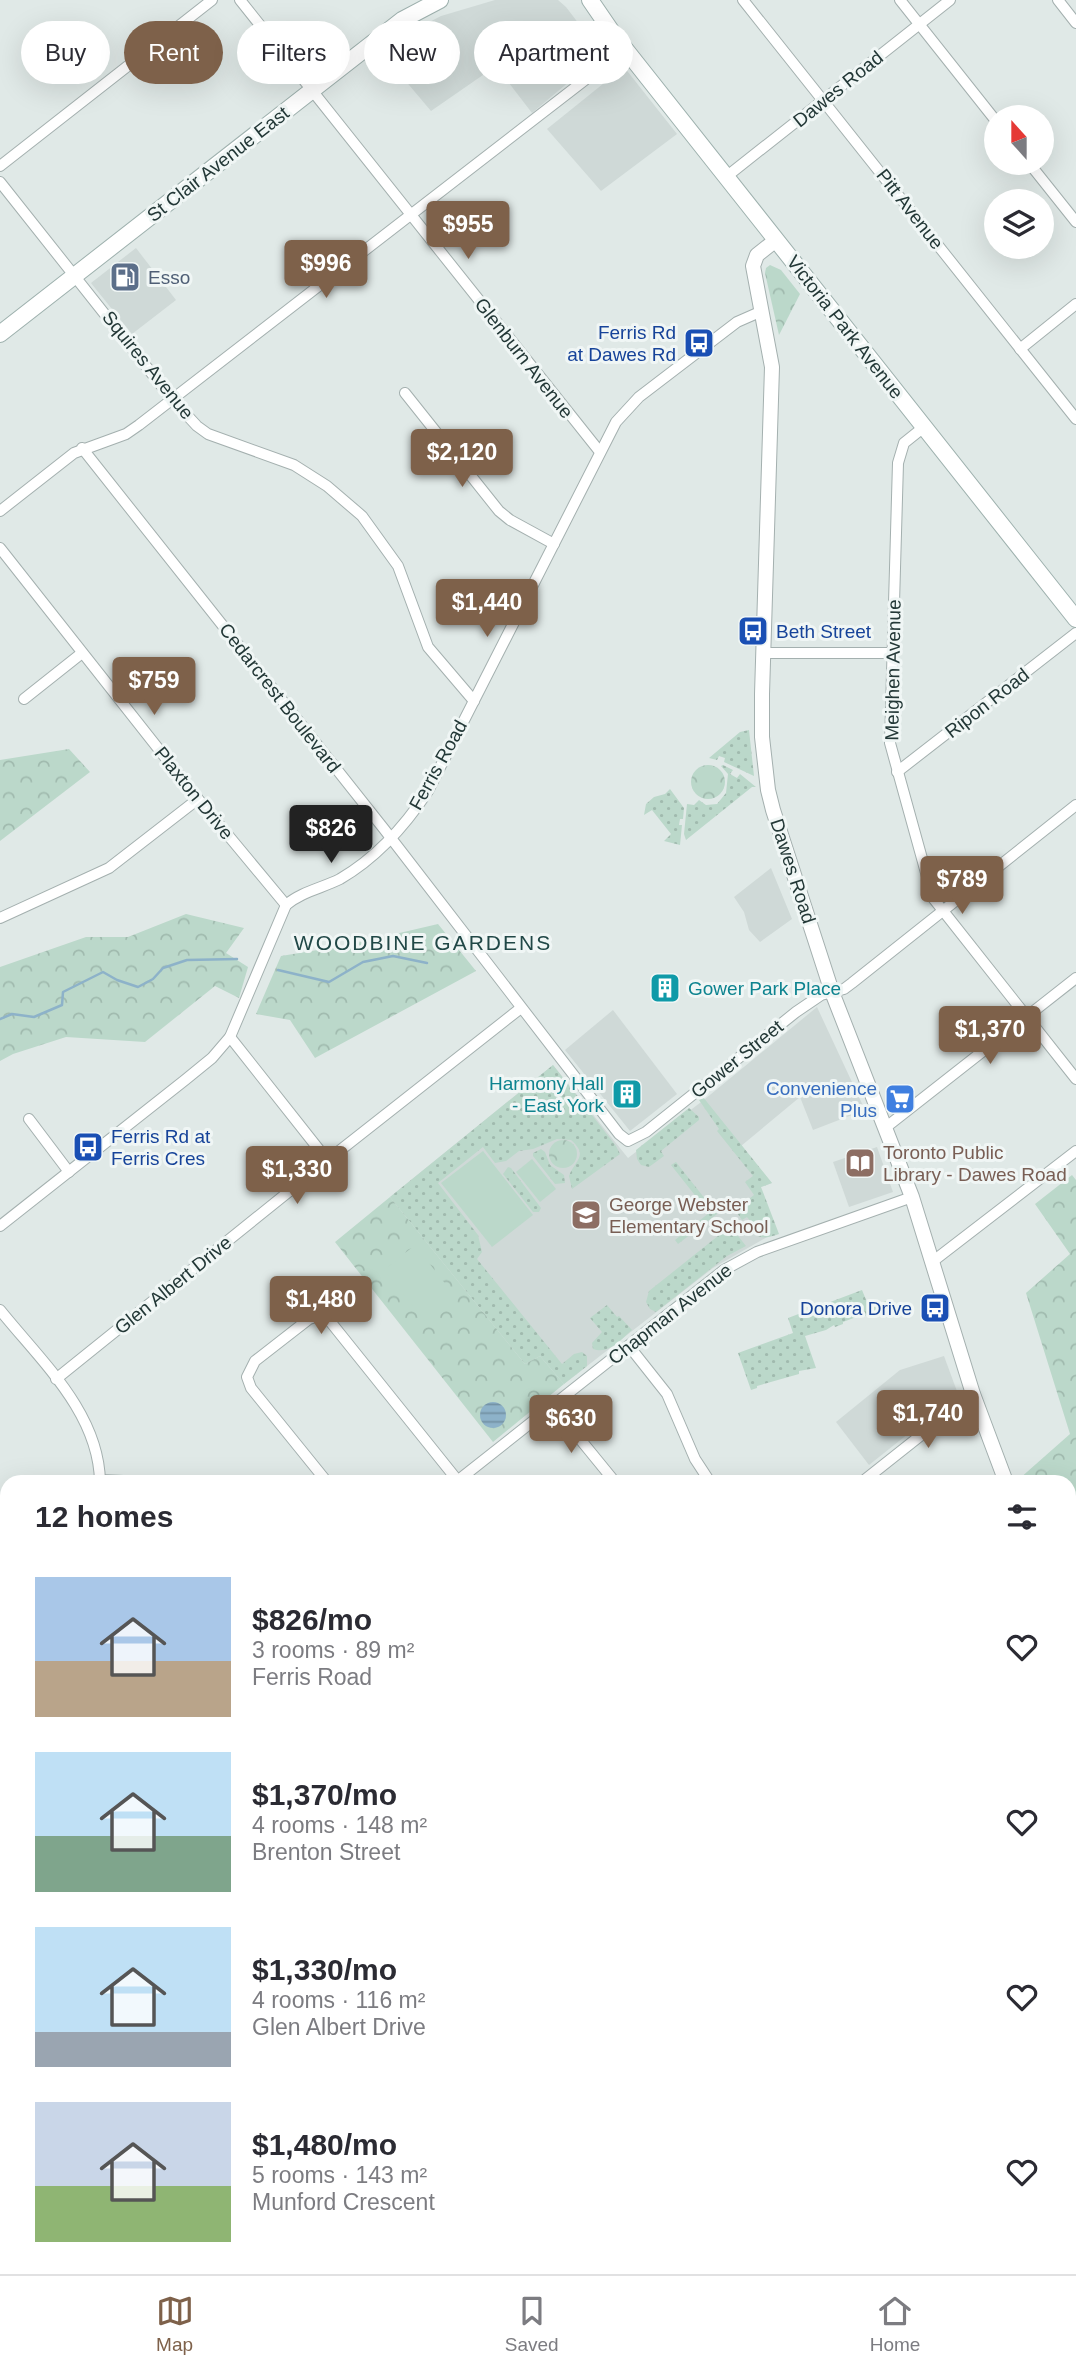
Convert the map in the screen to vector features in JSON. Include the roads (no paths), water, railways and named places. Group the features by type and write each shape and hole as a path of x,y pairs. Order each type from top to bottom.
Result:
{"main road":[{"name":"St Clair Avenue East","path":"0,334 402,20 440,0"},
{"name":"Victoria Park Avenue","path":"578,0 600,21"},
{"name":"Victoria Park Avenue","path":"590,0 604,21"},
{"name":"Victoria Park Avenue","path":"633,59 1076,619"}],"street":[{"path":"0,166 212,0"},
{"name":"Glenburn Avenue","path":"240,0 600,452"},
{"name":"Pitt Avenue","path":"743,0 1076,419"},
{"path":"900,0 984,106"},
{"name":"Dawes Road","path":"726,177 950,0"},
{"path":"1058,0 1076,23"},
{"path":"0,511 82,448 126,434 580,84"},
{"path":"1039,175 1076,222"},
{"name":"Squires Avenue","path":"0,182 172,399 197,426 208,435 294,465 327,486 362,516 397,566 428,647 474,701"},
{"name":"Dawes Road","path":"776,240 758,254 753,264 772,367 762,737 768,790 832,992 912,1197 973,1394 1003,1475"},
{"path":"1020,349 1076,304"},
{"name":"Ferris Road","path":"286,905 301,895 338,880 361,864 391,838 428,791 617,422 639,397 737,322 762,311"},
{"path":"405,393 499,511 554,544"},
{"name":"Meighen Avenue","path":"924,427 904,443 898,463 890,743 933,898 1076,1079"},
{"name":"Cedarcrest Boulevard","path":"82,448 391,838 622,1138 628,1141 633,1139"},
{"name":"Plaxton Drive","path":"0,548 198,799 286,905"},
{"name":"Ripon Road","path":"897,772 1076,634"},
{"path":"24,699 82,653"},
{"path":"764,653 892,653"},
{"path":"0,918 108,867 198,799"},
{"name":"Gower Street","path":"633,1139 821,995 844,989 852,983 1076,805"},
{"path":"0,1226 212,1058 230,1037 286,905"},
{"path":"885,1128 1076,978"},
{"name":"Glen Albert Drive","path":"56,1379 521,1008"},
{"path":"230,1037 328,1160"},
{"path":"29,1119 69,1172"},
{"path":"932,1262 1076,1151"},
{"name":"Chapman Avenue","path":"466,1475 724,1270 757,1252 912,1197"},
{"path":"0,1310 75,1402 90,1432 99,1475"},
{"path":"321,1475 251,1388 247,1377 255,1361 309,1318 316,1316 329,1320 451,1475"},
{"path":"629,1346 667,1394 695,1459 705,1475"},
{"path":"871,1475 973,1394"},
{"path":"553,1406 609,1475"}],"water":[{"path":"493,1402 502,1406 506,1415 502,1424 493,1428 484,1424 480,1415 484,1406"}],"waterway":[{"path":"278,970 329,982 363,962 393,956 427,963"},
{"path":"0,1019 12,1014 34,1017 62,1005 63,992 103,972 138,987 153,979 163,968 187,960 237,959"}],"place":[{"name":"Esso","path":"125,277"},
{"name":"Ferris Rd at Dawes Rd","path":"699,343"},
{"name":"Beth Street","path":"753,631"},
{"name":"Gower Park Place","path":"665,988"},
{"name":"Harmony Hall - East York","path":"627,1094"},
{"name":"Convenience Plus","path":"900,1099"},
{"name":"Ferris Rd at Ferris Cres","path":"88,1147"},
{"name":"Toronto Public Library - Dawes Road","path":"860,1163"},
{"name":"George Webster Elementary School","path":"586,1215"},
{"name":"Donora Drive","path":"935,1308"}],"district":[{"name":"WOODBINE GARDENS","path":"423,942"}]}
